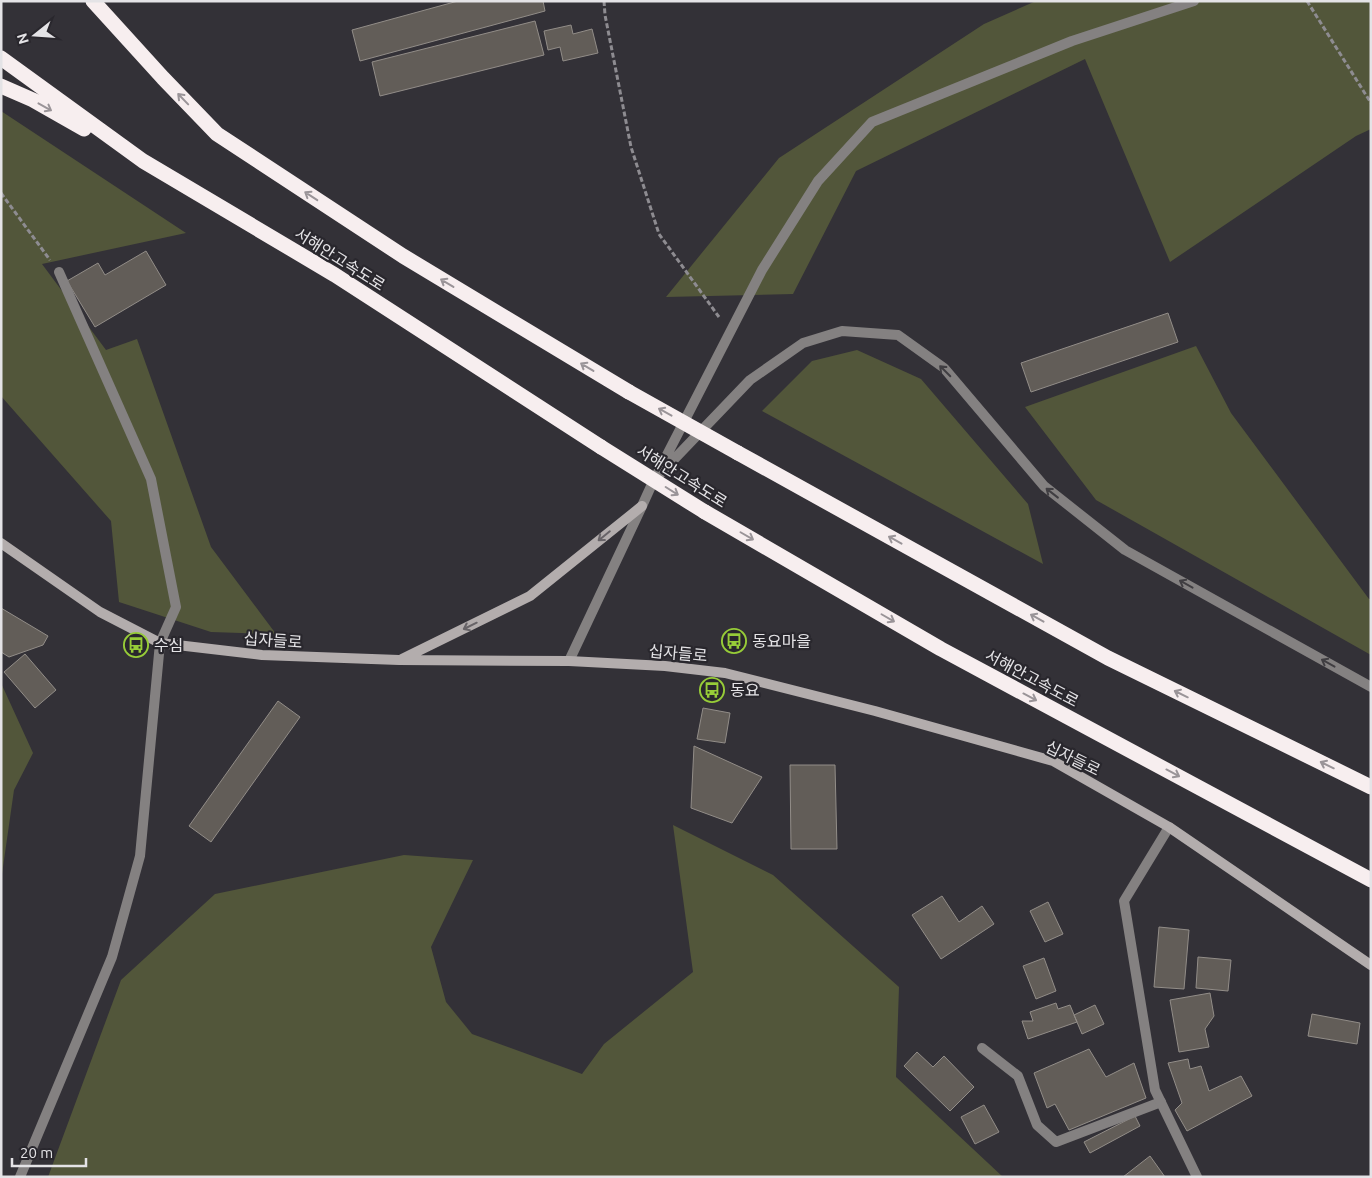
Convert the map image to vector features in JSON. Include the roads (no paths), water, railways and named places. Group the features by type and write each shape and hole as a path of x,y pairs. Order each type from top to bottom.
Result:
{"highway":[{"path":"94,1 163,78 217,134 402,256 629,392 1108,658 1371,787"},
{"name":"서해안고속도로","path":"1,58 143,161 334,275 705,512 941,649 1371,880"},
{"path":"1,86 33,100 143,161"}],"main road":[{"path":"398,660 530,596 642,506"},
{"name":"십자들로","path":"1,543 100,612 160,643 262,655 398,660 569,661 665,666 725,673 875,711 1053,761 1169,827 1371,965"}],"street":[{"path":"569,661 652,484 762,270 818,181 872,122 1072,41 1194,1"},
{"path":"20,1177 112,957 140,856 160,643 176,607 151,479 59,272"},
{"path":"652,484 750,380 803,343 842,330 898,335 944,368 1044,486 1125,550 1371,687"},
{"path":"1169,827 1124,901 1155,1090 1197,1177"},
{"path":"982,1048 1018,1076 1037,1125 1056,1142 1161,1102"}],"place":[{"name":"동요마을","path":"734,641"},
{"name":"수심","path":"136,645"},
{"name":"동요","path":"712,690"}]}
